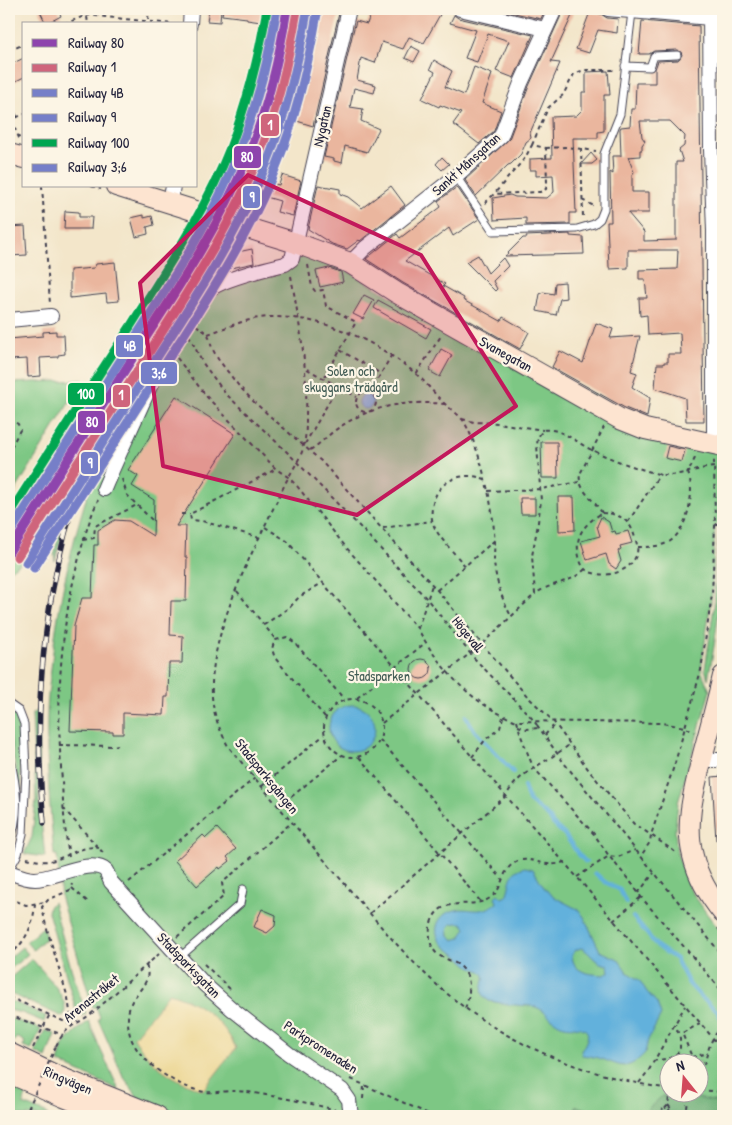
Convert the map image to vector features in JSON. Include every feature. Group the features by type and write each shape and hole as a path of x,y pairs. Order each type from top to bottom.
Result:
{"street":[{"path":"190,22 191,9"},
{"name":"Nygatan","path":"294,251 349,9"},
{"path":"460,9 545,29"},
{"name":"Sankt Månsgatan","path":"350,263 365,248 456,176 501,136 555,9"},
{"path":"608,9 632,12 710,14 711,150 719,229 712,443"},
{"path":"9,154 22,157"},
{"path":"130,188 171,194 199,212"},
{"name":"Svanegatan","path":"228,222 294,251 350,263 396,293 620,418 645,429 712,443"},
{"path":"104,489 163,359 182,324 197,303 210,289 216,286 285,264 294,251"},
{"path":"9,320 51,316"},
{"path":"723,676 692,799 690,824 692,856 707,890 723,913"},
{"path":"702,760 723,760"},
{"name":"Stadsparksgatan","path":"9,871 33,880 89,866 97,866 105,871 111,882 173,941 180,957 205,985 260,1033 342,1090 349,1100"},
{"name":"Ringvägen","path":"9,1053 57,1076 157,1116"},
{"name":"Ringvägen","path":"9,1073 112,1116"},
{"path":"64,1097 82,1116"},
{"path":"349,1100 351,1116"}],"lane":[{"path":"456,176 493,231 577,229 594,224 600,219 605,206 604,152 620,114 632,12"},
{"path":"625,68 650,67 654,56 677,55"},
{"path":"9,704 18,712 24,724 26,770 23,834 18,854 9,871"},
{"path":"9,754 17,792 15,828 9,844"},
{"path":"180,957 240,904 243,889"}],"path":[{"path":"86,9 88,22"},
{"path":"148,20 150,9"},
{"path":"69,22 87,15 160,22"},
{"path":"9,41 13,49"},
{"path":"9,51 22,45"},
{"path":"478,210 525,158 532,146 542,117 551,104 563,95 574,74 584,70 625,68"},
{"path":"9,99 17,117"},
{"path":"22,115 10,120 22,144"},
{"path":"532,146 581,148 604,152"},
{"path":"494,194 540,192 546,189 546,148"},
{"path":"581,148 583,228"},
{"path":"42,188 51,316"},
{"path":"582,200 604,212"},
{"name":"Stadsparksgången","path":"294,251 291,275 306,368 307,403 304,446 265,527 228,612 215,662 212,697 222,735 228,746 291,823 414,963 464,1008 503,1033 560,1061 588,1071 660,1087"},
{"path":"308,262 312,287 315,291 323,290 326,306 356,322 324,378"},
{"path":"208,334 241,321 255,318 276,317 318,323 349,333 391,355 416,374 462,419 479,458 493,516 496,575 500,594 511,616"},
{"path":"192,322 208,334 218,359 238,385 254,402 321,461 432,584 528,697 554,722 591,773 634,824 677,853"},
{"path":"416,374 434,345 452,323"},
{"name":"Högevall","path":"189,335 202,362 225,394 296,462 427,599 470,654 530,716 564,764 723,956"},
{"path":"340,350 381,374"},
{"path":"174,355 207,397 276,470 288,477 297,486 345,546 418,629 447,671 474,698 488,708 517,721 662,722 684,727"},
{"path":"370,393 391,355"},
{"path":"306,368 357,397"},
{"path":"304,446 338,386"},
{"path":"370,393 362,393 357,397 358,409 364,412 403,403 445,404"},
{"path":"310,451 352,419 370,411 375,404 374,398 370,393"},
{"path":"9,419 18,424 20,430 9,451"},
{"path":"462,419 558,431 592,450 660,474 688,473 715,467 716,526 712,594 701,670 675,763 650,842 641,856"},
{"path":"602,514 579,482 580,474 605,425"},
{"path":"535,594 532,556 539,517 541,489 537,445 538,437 543,430"},
{"path":"638,547 664,544 674,538 683,522 691,498 692,486 688,473 696,457 712,443"},
{"path":"181,514 190,514 276,470"},
{"path":"628,522 660,474"},
{"path":"465,566 443,540 432,521 432,506 441,487 452,479 476,476 485,479"},
{"path":"122,479 127,495 154,522"},
{"path":"488,491 541,489 579,482"},
{"path":"88,902 72,888 64,824 59,745 59,688 66,610 81,547 92,514 104,489"},
{"path":"84,540 94,538 96,526 137,505"},
{"path":"190,514 191,520 202,521 260,538"},
{"path":"602,514 614,514 628,522 638,547 633,560 622,571 615,574 594,574 585,569 580,562 578,541 587,524 602,514"},
{"path":"716,526 723,518"},
{"path":"382,528 432,521"},
{"path":"265,527 286,541 578,878 723,1050"},
{"path":"437,590 494,540"},
{"path":"382,723 482,644 535,594 546,587 575,578 585,569"},
{"path":"264,625 290,607 299,597 322,583"},
{"path":"418,629 432,584"},
{"path":"236,591 276,640"},
{"path":"325,718 275,658 272,645 276,640 287,637 294,642 344,699"},
{"path":"357,698 426,643"},
{"path":"357,698 364,700 376,709 382,723 380,740 375,748 359,757 342,755 330,747 324,735 325,718 332,706 344,699 357,698"},
{"path":"472,757 486,739 500,728 504,716"},
{"path":"517,721 533,767 594,834 638,893 723,992"},
{"path":"544,735 554,722"},
{"path":"518,726 527,729 538,727"},
{"path":"262,786 324,735"},
{"path":"380,740 502,879"},
{"path":"370,913 506,796 512,785 533,767 558,754 570,744"},
{"path":"59,745 118,745"},
{"path":"279,807 342,755"},
{"path":"359,757 441,852 449,866 481,902"},
{"path":"130,882 255,778"},
{"name":"Arenastråket","path":"24,1116 56,1046 72,1025 94,1012 224,896 222,883 291,823"},
{"path":"18,854 36,860 49,861 86,848 100,848"},
{"path":"578,878 609,856 618,857 636,850"},
{"path":"464,1008 469,991 465,972 459,966 442,958 435,952 431,942 430,929 433,918 447,906 481,902 492,897 500,889 504,874 510,865 522,859 533,860 547,865 557,865 564,862"},
{"path":"638,893 654,874"},
{"path":"9,898 26,905 35,904 45,902 72,888"},
{"path":"613,921 642,897"},
{"path":"45,902 42,907 68,998 72,1025"},
{"path":"9,956 24,940 31,926 35,904"},
{"path":"146,965 149,974 148,980 132,1002 129,1011 130,1035 134,1046 170,1078 198,1091 234,1091 266,1095 338,1111 349,1100"},
{"path":"213,972 232,991"},
{"path":"9,997 72,1025"},
{"path":"639,1083 685,1006"},
{"path":"30,1054 50,1014"},
{"path":"9,1015 63,1035"},
{"path":"675,1024 679,1035 679,1052"},
{"path":"679,1035 700,1024"},
{"path":"708,1052 712,1037 723,1028"},
{"path":"682,1033 690,1052"},
{"path":"653,1061 660,1060"},
{"name":"Parkpromenaden","path":"345,1076 433,1116"},
{"path":"710,1091 723,1092"},
{"path":"669,1102 671,1116"},
{"path":"686,1116 688,1102"},
{"path":"657,1116 658,1113 669,1106"},
{"path":"669,1106 676,1112 693,1112"},
{"path":"663,1116 665,1108"},
{"path":"9,1113 15,1116"}],"highlighted area":[{"path":"248,175 421,255 516,406 357,515 163,466 140,283"}],"green space":[{"name":"Stadsparken","path":"298,251 340,266 430,320 721,455 723,458 723,518 715,526 712,594 701,670 710,691 678,803 675,830 677,853 690,889 723,934 723,1116 187,1116 139,1099 123,1076 98,1019 100,1017 96,1007 93,1008 61,899 57,855 54,855 48,770 47,712 54,640 64,583 86,499 105,444 111,435 119,440 188,325 208,300 229,287 256,277 283,272"},
{"path":"83,380 9,501 9,383"},
{"path":"106,406 75,484 55,561 54,554 64,507 63,495 57,499 47,512 31,553 9,571 9,561"},
{"path":"723,523 720,601 708,679 705,669 714,607 719,526"},
{"path":"38,710 39,800 45,857 24,854 32,837 36,800 32,714"},
{"path":"14,715 18,720 21,791 19,791 10,735 9,716"},
{"path":"53,902 86,1014 78,1017 48,912"},
{"path":"43,927 46,938 33,950 26,942"},
{"path":"22,947 28,954 9,970 9,958"},
{"path":"32,959 60,994 64,1002 65,1010 63,1017 9,993 9,979"},
{"path":"9,1000 46,1016 44,1022 9,1010"},
{"path":"9,1018 41,1029 31,1050 23,1047 25,1042 17,1037 13,1042 9,1040"},
{"path":"89,1021 119,1090 58,1062 63,1045"},
{"path":"45,1030 55,1034 46,1058 35,1052"},
{"path":"9,1084 27,1093 23,1104 48,1114 47,1116 9,1116"},
{"path":"660,1098 660,1102 710,1100 723,1103 723,1116 641,1116"},
{"path":"576,1106 609,1116 572,1116"}],"sand":[{"path":"169,993 190,1001 217,1020 236,1048 203,1090 182,1082 163,1070 147,1055 134,1037"}],"water":[{"path":"363,395 369,395 373,402 369,409 363,409 359,405 359,399"},
{"path":"347,705 357,705 371,715 375,728 371,741 365,747 357,751 347,751 333,741 329,733 329,723 339,709"},
{"path":"525,867 533,869 545,889 556,898 579,910 600,951 618,959 627,972 640,981 657,1003 661,1015 648,1040 645,1053 634,1063 624,1066 582,1055 581,1051 588,1035 583,1029 561,1025 536,1007 489,1001 482,989 483,974 445,947 439,939 437,934 438,923 444,915 463,909 484,909 497,903 495,897 498,894 502,898 506,896 511,879 519,869","holes":["462,923 466,928 460,938 453,940 449,936 448,928 451,924","581,948 599,962 608,965 609,972 604,975 598,975 588,973 575,966 572,955"]}],"building":[{"path":"39,9 58,9 61,16 50,22 45,22"},
{"path":"209,9 221,9 220,22 207,21"},
{"path":"223,9 269,9 268,23 222,15"},
{"path":"322,9 340,9 313,126 297,121 300,106 296,105 302,80 289,77 292,63 310,67 314,49 288,43 294,15 306,18 308,11 321,14"},
{"path":"372,9 434,9 442,11 424,43 409,37 403,49 382,42 375,63 361,58 357,80 376,85 374,93 354,88 350,107 363,109 361,121 379,129 367,152 345,146 342,163 324,157 356,21 367,24"},
{"path":"497,9 545,9 541,19"},
{"path":"564,9 575,9 551,62 560,63 530,133 531,138 526,142 521,154 476,196 465,180 509,139 529,86"},
{"path":"590,12 601,14 607,18 618,19 617,33 598,30 589,53 576,49"},
{"path":"454,15 458,18 533,35 514,78 496,71 509,41 488,34 477,62 465,58 476,30 450,23"},
{"path":"642,21 699,26 704,421 686,421 685,398 655,388 657,364 668,362 668,354 681,354 680,333 648,335 647,315 640,316 639,298 647,298 645,279 639,279 639,270 677,269 678,250 628,250 628,268 610,269 609,267 607,222 611,222 610,172 613,174 612,156 621,156 620,129 621,127 630,126 631,109 635,109 636,83 655,83 655,69 658,61 678,60 682,55 677,50 639,54","holes":["640,121 670,121 685,136 684,146 679,150 683,162 676,162 676,240 644,241 644,232 628,213 649,213 649,192 632,192 632,175 634,172 628,157 640,156 640,150 642,150 642,145 645,141 642,137"]},
{"path":"411,46 420,51 414,62 405,58"},
{"path":"22,59 22,78 12,83 9,77 9,65"},
{"path":"434,60 452,71 445,87 464,95 474,67 492,74 482,103 501,111 494,131 479,144 453,124 461,113 440,105 439,107 422,99 435,72 430,69"},
{"path":"608,71 610,95 604,95 604,131 598,132 598,138 573,138 576,213 570,213 570,224 526,225 526,218 494,220 493,198 510,195 515,197 547,198 554,192 553,175 536,176 536,170 530,170 530,159 552,158 551,117 576,116 582,110 582,92 586,92 586,72"},
{"path":"270,115 279,118 274,135 264,132"},
{"path":"591,153 597,160 592,164 581,164"},
{"path":"442,157 449,164 442,170 436,164"},
{"path":"282,175 301,181 293,216 277,212 280,201 242,190 246,177 279,185"},
{"path":"318,185 340,189 340,194 348,197 362,208 391,186 405,205 347,249 332,244 308,229"},
{"path":"457,187 479,219 453,236 449,228 405,261 445,284 443,286 464,298 463,300 501,321 503,317 529,332 520,349 403,283 366,259 397,234 400,238 441,207 438,201"},
{"path":"65,211 79,212 79,217 92,217 91,229 64,229"},
{"path":"144,215 144,218 152,216 154,225 147,227 148,234 136,237 131,218"},
{"path":"25,226 27,255 9,256 9,227"},
{"path":"570,234 570,236 583,237 584,254 505,256 523,238 527,238 526,236"},
{"path":"252,249 254,263 222,270 219,256"},
{"path":"478,255 488,273 503,258 508,266 493,281 497,289 495,291 466,262"},
{"path":"115,262 119,301 107,302 106,294 70,298 70,270 94,268 96,264"},
{"path":"329,268 341,272 343,282 320,287 316,271"},
{"path":"565,282 566,298 560,299 556,315 537,311 540,294 543,292 554,294 555,283"},
{"path":"364,295 374,300 363,319 353,314"},
{"path":"378,300 431,329 426,338 374,308"},
{"path":"596,323 613,329 610,338 640,336 631,371 637,373 632,387 650,398 647,417 625,408 552,367 560,351 583,363"},
{"path":"56,331 56,335 64,335 65,354 58,355 58,357 40,358 41,376 28,377 27,359 9,360 9,339 43,336 43,332"},
{"path":"441,349 452,355 440,377 429,371"},
{"path":"176,396 235,434 176,526 186,526 186,601 171,601 170,635 183,636 182,663 169,663 168,697 165,697 164,715 123,713 123,734 70,731 74,626 82,598 92,598 94,545 98,545 98,530 115,520 129,521 153,536 154,500 132,486 138,476 128,470"},
{"path":"541,442 557,442 558,478 542,478"},
{"path":"668,446 685,450 682,462 665,458"},
{"path":"558,497 574,497 575,530 559,531"},
{"path":"520,498 535,498 535,514 521,514"},
{"path":"601,517 609,522 612,532 615,531 616,534 628,531 632,543 620,546 621,549 618,551 621,561 616,569 609,564 606,554 587,560 581,541 600,536 597,526"},
{"path":"421,659 428,662 431,669 428,676 421,679 414,676 411,669 414,662"},
{"path":"723,776 723,840 716,840 712,777"},
{"path":"217,828 236,849 227,857 230,861 220,869 219,867 197,886 175,861 203,835 206,838"},
{"path":"262,909 276,915 275,926 267,933 254,927"}],"waterway":[{"path":"466,716 475,731 513,772"},
{"path":"524,786 529,801 549,817 586,862"},
{"path":"595,873 605,882 620,890 626,903"},
{"path":"633,917 657,946 676,959 689,984 717,1011 722,1020"}],"tunnel":[{"path":"199,212 228,222"}],"railway":[{"path":"44,823 40,759 40,695 46,631 57,568 73,506 93,446 119,387 150,331"}],"rail line":[{"name":"100","path":"9,515 157,284 209,195 230,148 242,114 256,62 267,9"},
{"name":"4B","path":"9,534 179,269 218,199 239,151 257,99 277,9"},
{"name":"80","path":"9,552 185,277 225,207 261,122 276,66 287,9"},
{"name":"1","path":"17,557 179,305 222,234 264,142 286,68 297,11"},
{"name":"9","path":"26,563 202,286 243,215 266,165 280,128 300,51 307,12"},
{"name":"3;6","path":"34,568 212,291 253,218 290,130 310,53 317,14"}],"park label":[{"name":"Solen och skuggans trädgård","path":"351,380"}]}
